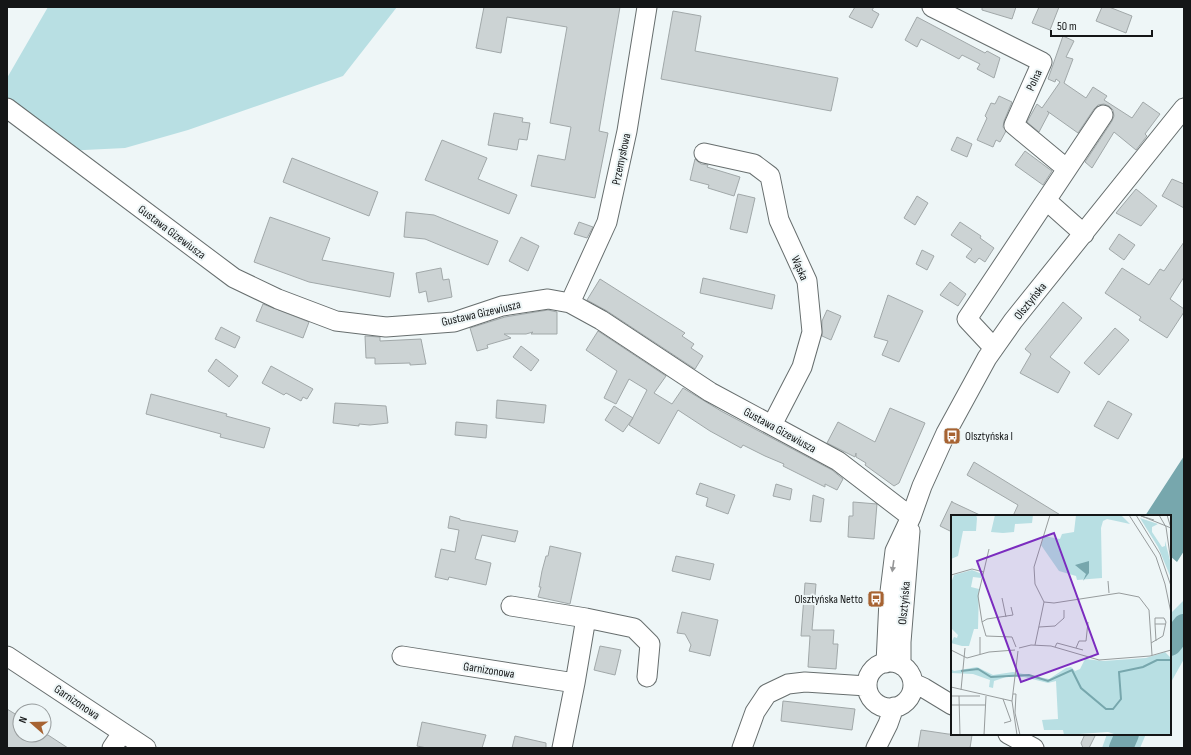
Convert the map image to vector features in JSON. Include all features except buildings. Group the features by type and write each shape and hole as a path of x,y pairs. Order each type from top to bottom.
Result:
{"street":[{"name":"Przemysłowa","path":"570,304 607,222 627,131 648,7"},
{"name":"Polna","path":"932,7 1042,62 1014,124 1067,169"},
{"name":"Gustawa Gizewiusza","path":"7,108 234,278 278,299 336,321 386,327 454,322 502,306 548,299 570,304 601,320 710,392 838,461 911,517"},
{"name":"Olsztyńska","path":"893,664 888,600 895,551 911,517 922,486 937,452 974,381 994,348 1013,322 1184,108"},
{"path":"994,348 967,319 1103,115"},
{"name":"Wąska","path":"704,153 754,164 770,176 779,220 807,282 812,332 802,367 772,425"},
{"path":"1047,201 1084,234"},
{"path":"511,606 586,618 634,628 650,644 647,677"},
{"path":"562,748 586,618"},
{"name":"Garnizonowa","path":"7,656 146,748"},
{"name":"Garnizonowa","path":"402,656 575,683"},
{"path":"893,664 909,672 911,690 900,705 886,706 871,698 867,686 870,673 874,668 893,664"},
{"path":"742,748 755,712 767,694 788,684 805,682 867,686"},
{"path":"911,690 924,688 951,705"},
{"path":"877,747 888,724 886,706"},
{"path":"112,748 122,733"},
{"path":"1010,735 1034,748"}],"shaded area":[{"path":"48,7 397,7 343,76 188,130 125,148 64,151 7,108 7,78"},
{"path":"1184,456 1184,551 1177,562 1171,557 1171,515 1146,515"},
{"path":"1184,600 1184,659 1171,682 1171,613"},
{"path":"1107,735 1146,735 1140,748 1102,748"}],"waterway":[{"path":"1171,643 1184,626"},
{"path":"1121,748 1127,735"}],"place":[{"name":"Olsztyńska I","path":"952,436"},
{"name":"Olsztyńska Netto","path":"876,599"}]}
